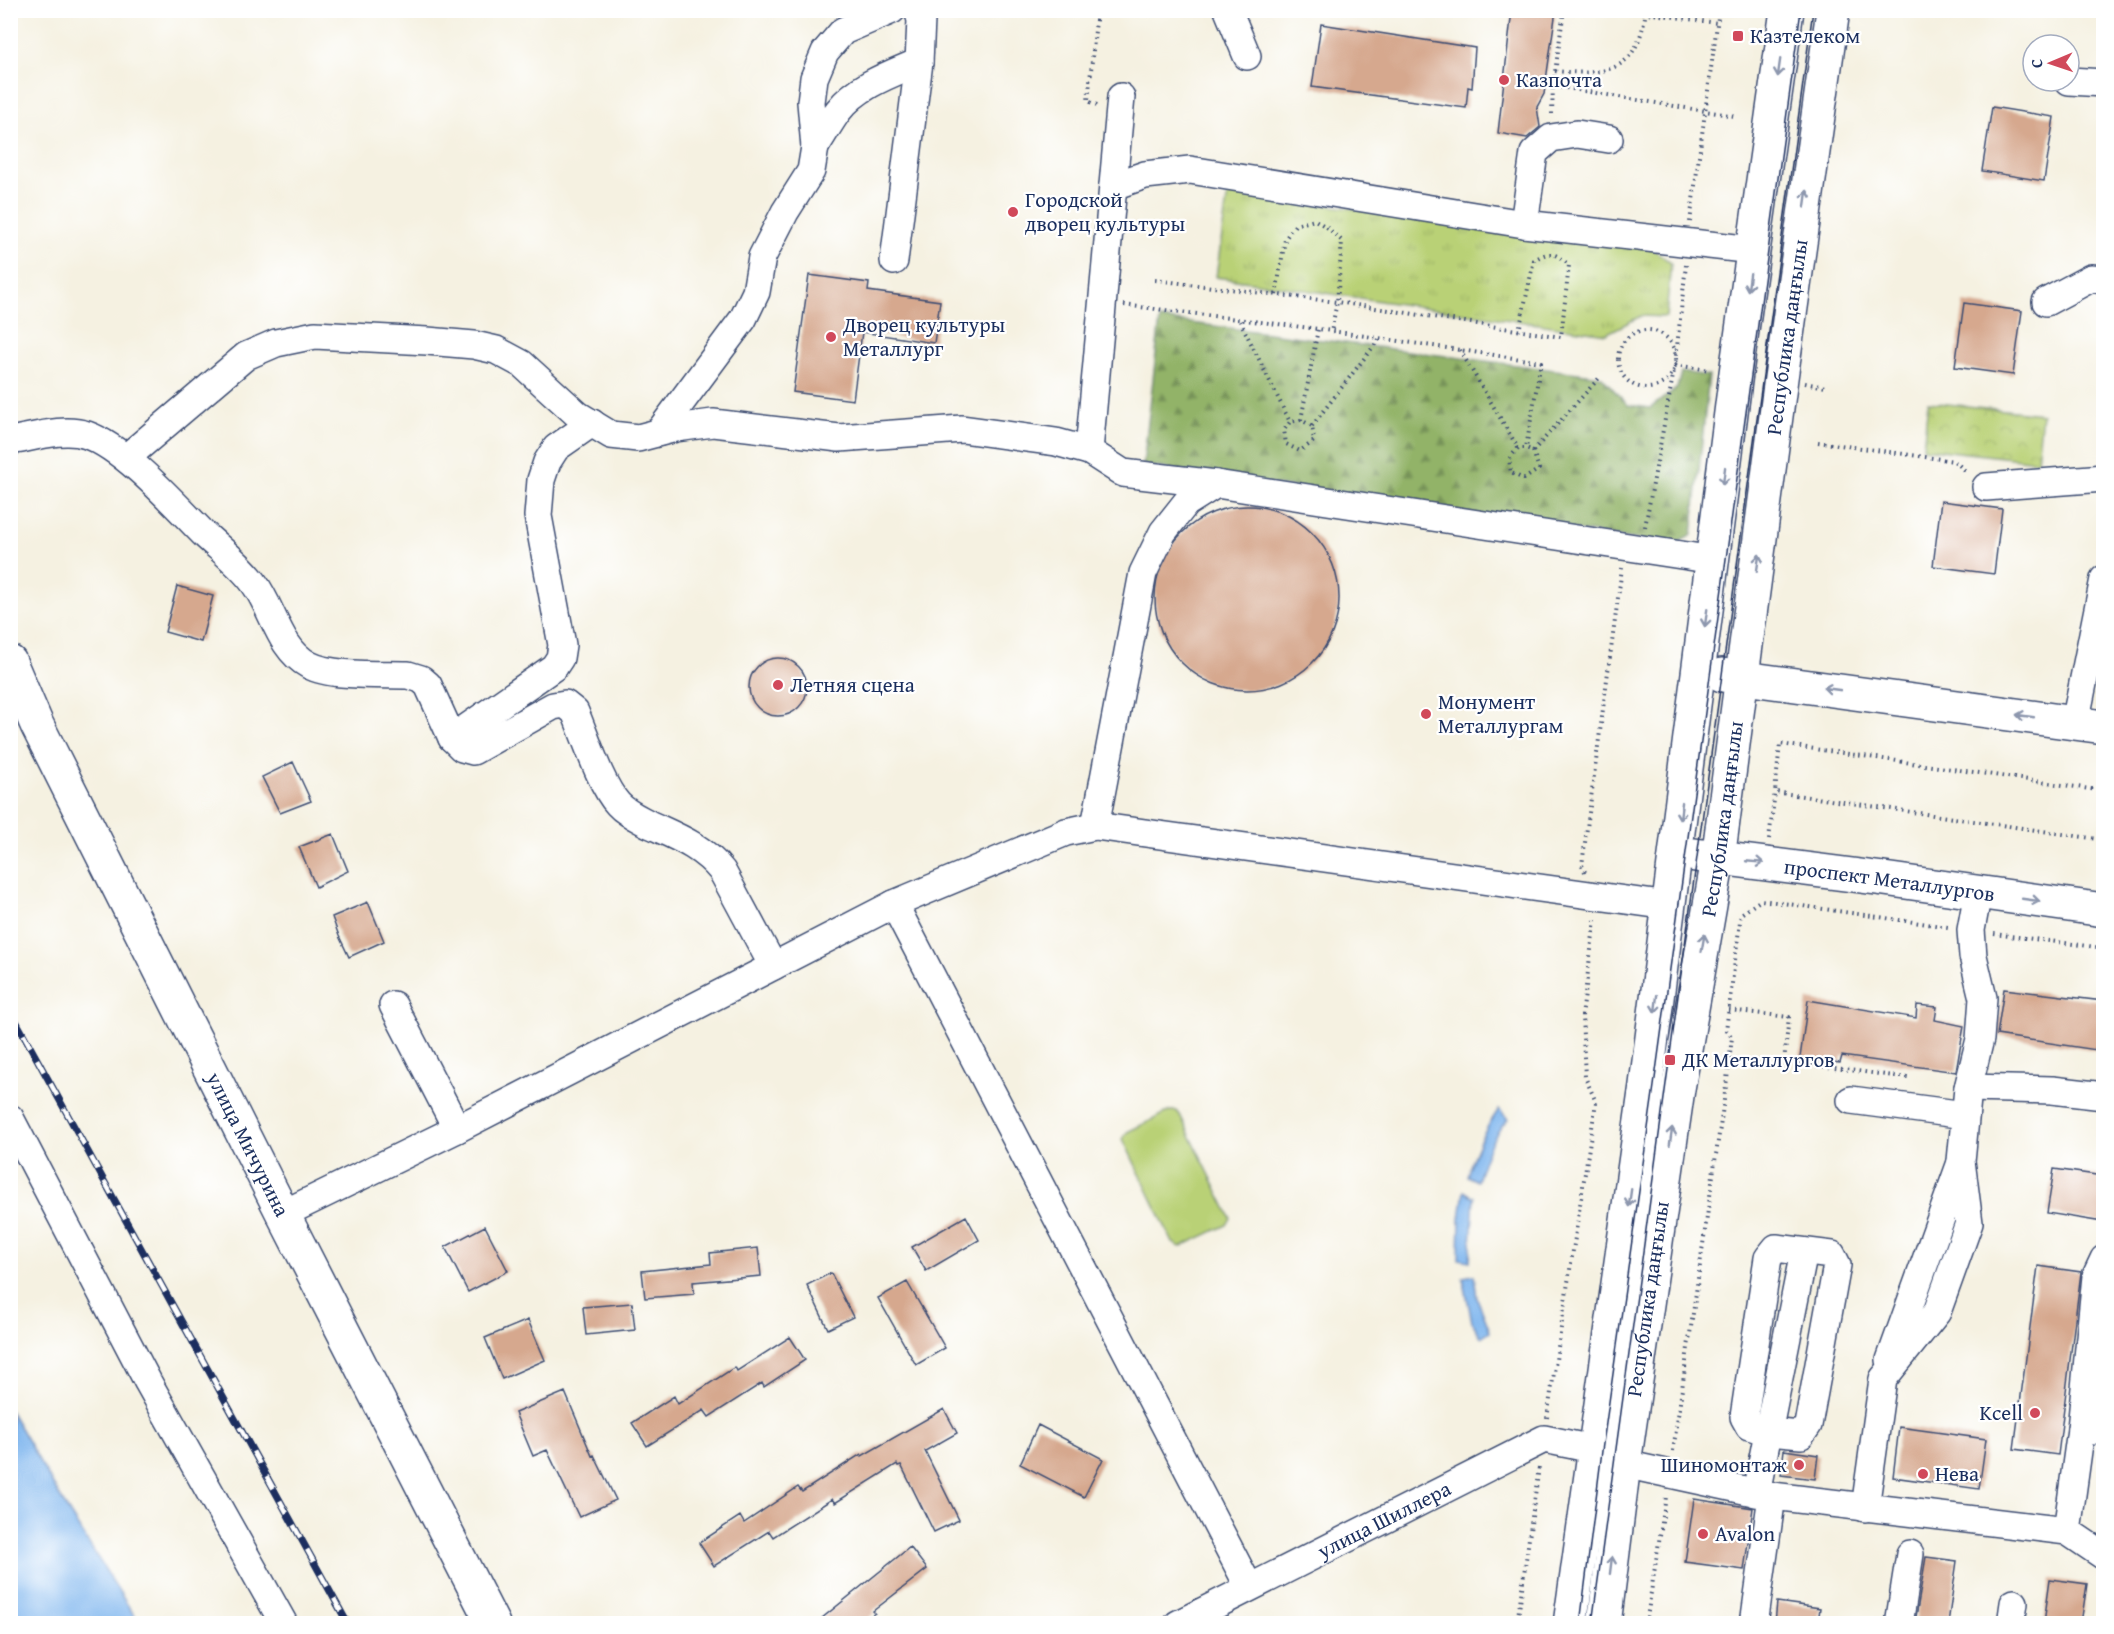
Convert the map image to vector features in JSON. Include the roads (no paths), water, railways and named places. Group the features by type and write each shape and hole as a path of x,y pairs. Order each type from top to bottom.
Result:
{"main road":[{"name":"Республика даңғылы","path":"1570,1623 1646,1085 1736,373 1787,10"},
{"name":"Республика даңғылы","path":"1604,1623 1624,1464 1678,1089 1718,859 1781,378 1833,10"},
{"name":"улица Мичурина","path":"10,662 37,725 282,1214 493,1623"},
{"path":"1699,671 2089,725"},
{"name":"проспект Металлургов","path":"1676,853 1766,863 2103,910"}],"street":[{"path":"659,432 744,319 756,292 762,257 785,212 811,171 815,147 811,102 814,78 825,52 843,31 892,10"},
{"path":"894,261 919,62 921,20 918,10"},
{"path":"1228,10 1247,56"},
{"path":"815,147 840,109 860,91 880,78 919,62"},
{"path":"2081,82 2103,83"},
{"path":"1089,451 1120,106"},
{"path":"1524,224 1534,153 1551,138 1577,134 1609,139"},
{"path":"1113,186 1145,175 1190,170 1524,224 1753,250"},
{"path":"2046,302 2091,278 2103,279"},
{"path":"126,458 246,356 276,343 315,335 428,341 474,345 496,350 522,364 578,414 611,435 639,438 676,428 713,423 839,438 962,429 1056,442 1089,451 1124,472 1714,560"},
{"path":"452,738 554,667 560,658 562,645 538,516 542,480 547,462 556,448 592,423"},
{"path":"10,441 64,432 85,434 126,458 254,583 283,638 298,657 308,665 323,671 408,675 421,679 428,685 452,738 462,748 473,751 553,706 565,704 575,712 606,787 618,804 632,816 711,856 722,871 773,966"},
{"path":"1986,487 2103,478"},
{"path":"1095,826 1143,573 1163,532 1185,504 1216,484"},
{"path":"2089,725 2103,579"},
{"path":"282,1214 458,1129 894,903 1066,832 1095,826 1669,906"},
{"path":"1864,1508 1883,1379 1937,1312 1970,1223 1961,1161 1968,1088 1980,1039 1983,998 1972,956 1971,930 1978,892"},
{"path":"894,903 1249,1587"},
{"path":"393,1005 458,1129"},
{"path":"1968,1088 2052,1090 2103,1096"},
{"path":"1851,1100 1965,1115"},
{"path":"10,1118 148,1382 284,1623"},
{"path":"1776,1248 1832,1255 1837,1264 1809,1425 1801,1435 1769,1432 1749,1426 1744,1418 1768,1258 1776,1248"},
{"path":"2067,1531 2092,1431 2096,1276 2103,1259"},
{"path":"1754,1623 1769,1432"},
{"name":"улица Шиллера","path":"1178,1623 1544,1439 1593,1449"},
{"path":"1624,1464 1764,1494 2067,1531 2103,1556"},
{"path":"1899,1623 1910,1554"}],"water":[{"path":"1499,1109 1508,1119 1485,1156 1477,1181 1467,1176 1480,1141"},
{"path":"1464,1191 1474,1197 1470,1261 1459,1259 1460,1218"},
{"path":"1474,1275 1477,1298 1490,1331 1481,1337 1472,1322 1463,1277"},
{"path":"11,1412 70,1514 139,1623 11,1623"}],"tram line":[{"path":"1580,1624 1801,10"},
{"path":"1592,1624 1813,10"}],"railway":[{"path":"10,1010 348,1624"}],"place":[{"name":"Казтелеком","path":"1738,36"},
{"name":"Казпочта","path":"1504,80"},
{"name":"Городской дворец культуры","path":"1013,212"},
{"name":"Дворец культуры Металлург","path":"831,337"},
{"name":"Летняя сцена","path":"778,685"},
{"name":"Монумент Металлургам","path":"1426,714"},
{"name":"ДК Металлургов","path":"1670,1060"},
{"name":"Kcell","path":"2035,1413"},
{"name":"Шиномонтаж","path":"1799,1465"},
{"name":"Нева","path":"1923,1474"},
{"name":"Avalon","path":"1703,1534"}]}
